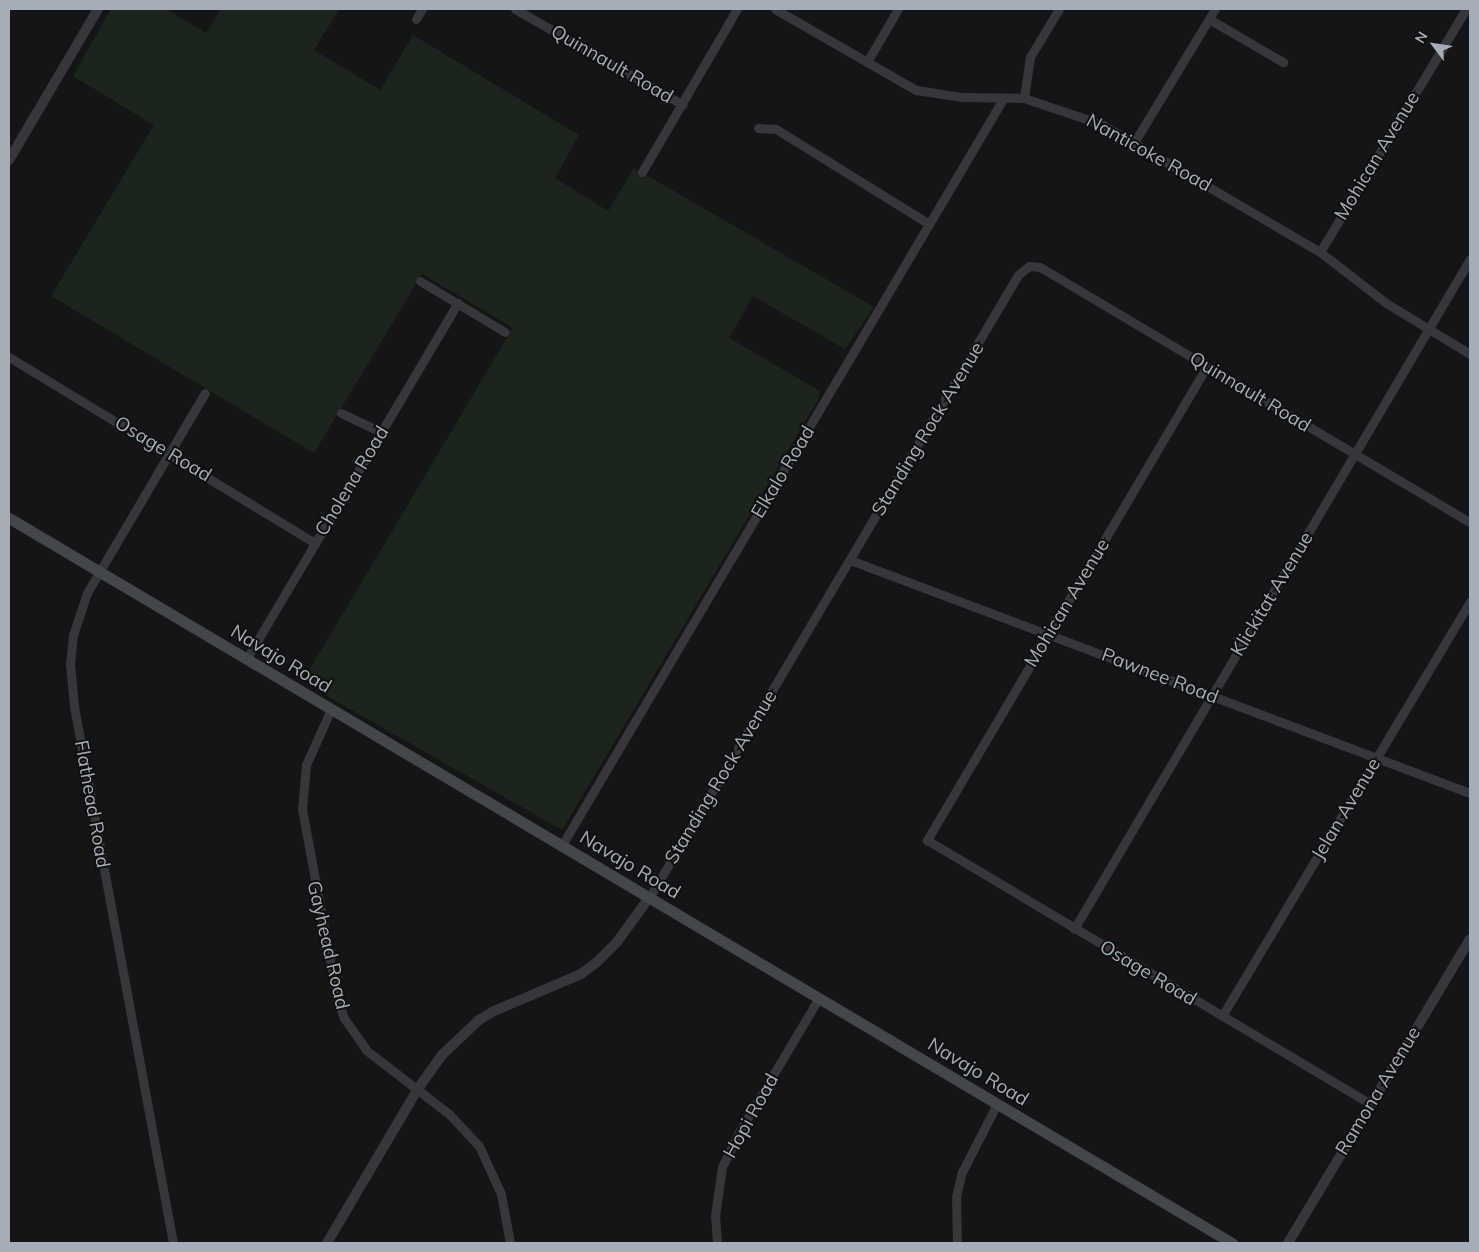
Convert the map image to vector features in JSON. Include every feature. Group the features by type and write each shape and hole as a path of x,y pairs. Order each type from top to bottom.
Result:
{"main road":[{"name":"Navajo Road","path":"9,518 1232,1243"}],"street":[{"path":"9,160 98,9"},
{"path":"416,20 422,9"},
{"name":"Quinnault Road","path":"515,9 683,105"},
{"path":"642,172 683,105 737,9"},
{"name":"Nanticoke Road","path":"775,9 916,90 962,97 1024,98 1065,109 1135,141 1320,252 1371,293 1470,354"},
{"path":"866,62 898,9"},
{"path":"1024,98 1030,57 1059,9"},
{"path":"1135,141 1215,9"},
{"name":"Mohican Avenue","path":"1320,252 1466,9"},
{"path":"1209,19 1284,62"},
{"name":"Elkalo Road","path":"562,845 1003,99"},
{"path":"758,128 776,129 929,224"},
{"name":"Klickitat Avenue","path":"1074,929 1470,259"},
{"name":"Quinnault Road","path":"1029,266 1040,267 1470,522"},
{"name":"Standing Rock Avenue","path":"327,1243 417,1090 442,1055 478,1020 510,1002 581,974 598,962 617,942 649,898 1018,275 1029,266"},
{"path":"420,281 505,332"},
{"name":"Cholena Road","path":"247,658 458,303"},
{"name":"Osage Road","path":"9,358 169,452 316,542"},
{"name":"Mohican Avenue","path":"927,840 1207,366"},
{"name":"Flathead Road","path":"173,1243 71,684 73,634 80,607 98,571 205,393"},
{"path":"341,413 381,432"},
{"name":"Pawnee Road","path":"850,560 1470,792"},
{"name":"Jelan Avenue","path":"1222,1016 1470,601"},
{"name":"Gayhead Road","path":"331,709 306,765 302,809 331,976 344,1018 354,1035 383,1066 449,1114 480,1146 501,1194 510,1243"},
{"name":"Osage Road","path":"927,840 1369,1103"},
{"name":"Ramona Avenue","path":"1288,1243 1369,1103 1470,939"},
{"name":"Hopi Road","path":"717,1243 715,1216 722,1167 739,1132 819,998"},
{"path":"957,1243 956,1196 960,1180 974,1145 997,1104"}],"shaded area":[{"path":"111,9 166,9 206,33 221,9 339,9 314,50 380,90 413,35 579,135 555,178 608,211 634,168 874,307 845,349 753,296 729,338 820,391 818,400 562,830 322,693 304,679 513,328 422,274 314,453 51,296 154,125 73,76"}]}
